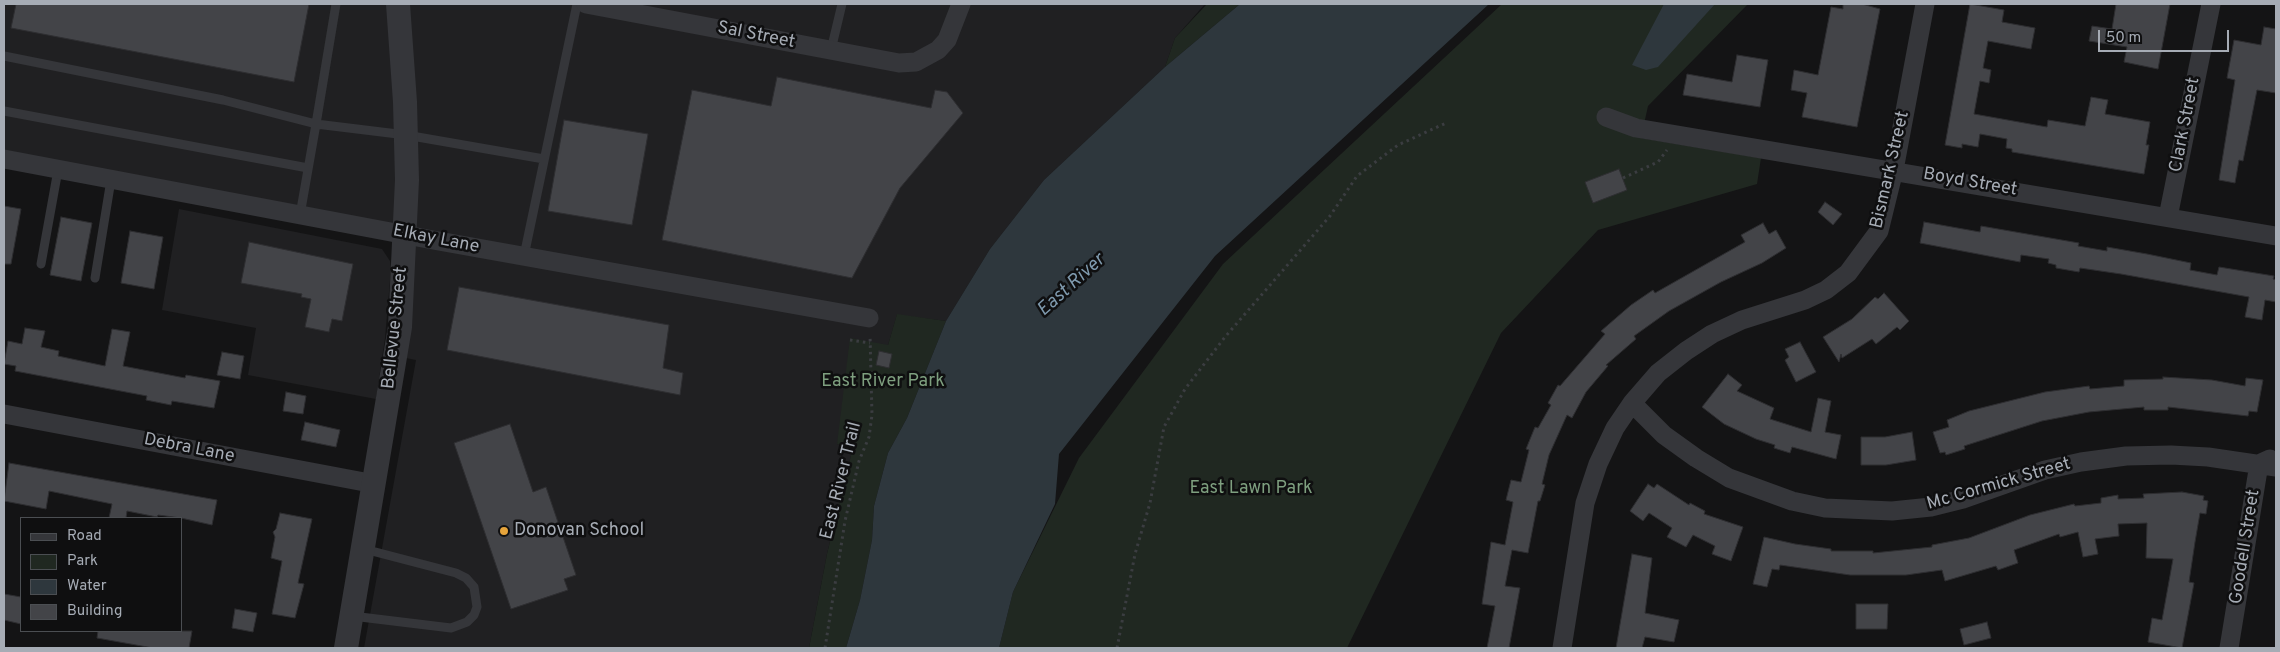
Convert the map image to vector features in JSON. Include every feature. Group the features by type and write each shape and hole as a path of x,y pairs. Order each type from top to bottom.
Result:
{"street":[{"name":"Bellevue Street","path":"346,648 400,327 407,180 398,4"},
{"name":"Sal Street","path":"586,4 899,63 916,62 938,50 947,40 961,4"},
{"name":"Bismark Street","path":"1562,648 1585,503 1598,464 1615,428 1632,403 1658,373 1712,334 1742,320 1805,300 1826,290 1848,273 1879,231 1894,170 1925,4"},
{"name":"Clark Street","path":"2168,217 2211,4"},
{"name":"Boyd Street","path":"1606,117 1636,128 1894,170 2276,236"},
{"name":"Elkay Lane","path":"4,159 300,215 869,318"},
{"name":"Mc Cormick Street","path":"1632,403 1664,435 1696,458 1729,478 1792,501 1842,510 1892,511 1931,507 1963,499 2045,470 2081,462 2126,456 2171,455 2271,462"},
{"name":"Debra Lane","path":"4,414 375,484"},
{"name":"Goodell Street","path":"2229,648 2271,462"}],"lane":[{"path":"300,215 336,4"},
{"path":"524,256 577,4"},
{"path":"831,50 842,4"},
{"path":"4,56 223,100 316,124 406,135 544,159"},
{"path":"4,111 308,168"},
{"path":"41,264 58,170"},
{"path":"95,278 111,180"},
{"path":"352,616 451,628 467,622 474,615 477,607 474,587 461,575 363,549"}],"path":[{"path":"1117,648 1135,554 1150,503 1164,427 1185,389 1225,337 1330,216 1357,176 1398,145 1446,123"},
{"path":"1623,178 1658,162 1678,135"},
{"name":"East River Trail","path":"825,648 845,520 859,461 869,437 872,415 869,318"},
{"path":"850,340 870,343"}],"shaded area":[{"path":"4,4 1205,4 1175,38 1165,67 1044,180 990,249 946,321 897,315 888,345 837,444 853,447 827,554 809,648 364,648 416,360 396,356 404,235 4,159"},
{"path":"179,209 382,249 390,261 391,269 385,338 376,399 248,375 256,328 162,310"}],"green space":[{"path":"1207,4 1240,4 1165,67 1175,38"},
{"name":"East Lawn Park","path":"1502,4 1748,4 1648,106 1641,138 1761,158 1757,184 1598,230 1501,333 1347,648 999,648 1013,592 1079,458 1223,264"},
{"name":"East River Park","path":"897,314 946,321 907,418 888,453 874,506 872,540 860,600 846,648 809,648 827,554 853,447 837,444 850,338 888,345"}],"water":[{"name":"East River","path":"1240,4 1489,4 1215,256 1059,454 1055,504 1013,592 999,648 846,648 860,600 872,540 874,506 888,453 907,418 946,321 990,249 1044,180 1165,67"},
{"path":"1664,4 1715,4 1658,67 1646,70 1632,65"}],"building":[{"path":"16,4 309,4 294,82 11,28"},
{"path":"1843,4 1862,4 1880,9 1857,127 1802,117 1807,93 1791,90 1794,70 1818,75 1831,7 1843,9"},
{"path":"1970,4 2004,10 2002,22 2035,28 2031,49 1988,41 1983,68 1991,70 1989,83 1980,81 1974,114 2047,127 2048,120 2085,126 2091,97 2108,100 2105,114 2150,122 2146,145 2149,145 2144,174 2012,152 2012,149 2006,148 2007,139 1980,134 1978,147 1962,144 1962,148 1945,145"},
{"path":"2116,4 2170,4 2158,69 2124,62 2127,47 2089,41 2092,26 2112,29"},
{"path":"2264,27 2276,29 2276,93 2257,90 2243,161 2239,160 2235,183 2219,180 2235,80 2227,78 2234,40 2261,45"},
{"path":"1737,55 1768,60 1760,107 1683,95 1687,74 1732,82"},
{"path":"777,77 931,108 935,90 947,92 963,113 900,188 852,278 662,240 692,90 771,106"},
{"path":"564,120 648,134 632,225 548,211"},
{"path":"1619,169 1627,190 1593,203 1585,182"},
{"path":"1825,202 1842,214 1833,225 1818,212"},
{"path":"4,206 21,209 11,264 4,264"},
{"path":"61,217 92,223 81,281 50,275"},
{"path":"1924,222 1980,232 1981,226 2079,243 2078,246 2107,251 2107,247 2147,254 2191,263 2190,270 2217,275 2219,267 2274,276 2273,279 2276,280 2276,302 2265,300 2262,320 2245,317 2249,297 2121,274 2080,268 2079,272 2056,268 2056,265 2048,263 2049,259 2021,255 2020,262 1920,243"},
{"path":"1763,223 1769,234 1776,230 1786,248 1762,263 1721,282 1669,311 1634,336 1636,339 1606,365 1608,366 1586,392 1572,418 1567,415 1549,455 1542,484 1545,485 1540,501 1538,501 1528,553 1512,550 1505,586 1520,588 1509,648 1487,648 1495,606 1482,604 1491,542 1505,545 1513,502 1506,500 1511,480 1521,482 1529,450 1526,449 1535,427 1538,428 1551,405 1548,403 1558,385 1560,386 1605,334 1601,331 1631,305 1653,290 1655,293 1745,242 1741,235"},
{"path":"130,231 163,237 154,289 121,283"},
{"path":"249,242 353,264 342,321 332,319 329,332 305,327 311,299 301,297 302,294 241,283"},
{"path":"459,287 669,325 663,368 683,373 680,395 447,350"},
{"path":"1884,293 1909,321 1900,330 1897,327 1876,344 1872,339 1842,358 1841,354 1839,362 1823,337 1852,319 1875,297 1878,299"},
{"path":"25,328 45,331 41,347 59,351 58,356 105,366 112,329 130,332 123,366 185,378 186,375 220,381 214,408 172,401 171,405 146,400 147,396 15,371 16,366 4,364 8,341 22,344"},
{"path":"1800,342 1816,372 1796,382 1785,360 1789,357 1785,349"},
{"path":"879,351 892,354 889,368 876,365"},
{"path":"222,352 244,356 240,379 217,375"},
{"path":"1728,374 1742,385 1737,391 1774,408 1770,419 1811,432 1818,398 1831,401 1825,432 1841,435 1836,459 1792,447 1790,453 1774,448 1775,445 1756,439 1724,424 1702,407"},
{"path":"2163,377 2212,380 2245,386 2246,378 2263,380 2257,412 2249,411 2248,416 2168,407 2168,410 2144,410 2144,407 2089,412 2042,421 1964,446 1965,449 1946,455 1945,452 1940,453 1933,432 1949,427 1947,420 1969,411 2045,392 2089,386 2090,389 2124,386 2124,380 2163,379"},
{"path":"286,392 306,396 303,414 283,411"},
{"path":"305,422 340,430 336,447 301,440"},
{"path":"510,424 533,492 546,487 576,575 564,579 568,590 511,609 454,443"},
{"path":"1912,432 1916,460 1886,465 1861,465 1861,437 1885,437"},
{"path":"9,463 217,500 212,525 182,517 158,515 157,517 127,511 126,517 109,517 112,504 49,491 46,509 4,501"},
{"path":"1648,484 1654,488 1657,484 1689,505 1690,503 1705,511 1704,514 1743,527 1731,561 1712,554 1715,546 1693,535 1686,547 1667,537 1672,528 1649,513 1643,521 1630,511"},
{"path":"2182,492 2204,496 2203,500 2208,501 2206,514 2200,513 2189,582 2194,583 2182,648 2148,642 2152,618 2162,620 2173,559 2146,558 2147,523 2118,524 2119,536 2095,539 2098,554 2083,557 2078,532 2060,537 2059,534 2014,550 2018,563 1998,570 1996,566 1945,581 1942,570 1906,575 1850,575 1780,565 1779,570 1772,569 1767,587 1753,584 1764,537 1831,549 1831,551 1873,551 1873,553 1932,547 1932,545 1969,538 2030,515 2074,504 2075,506 2101,503 2101,498 2118,495 2118,499 2144,498 2143,494"},
{"path":"280,513 312,519 298,583 304,584 295,618 272,614 282,561 271,558 275,537 273,532 276,529"},
{"path":"1632,554 1652,558 1645,613 1679,620 1674,642 1645,637 1642,648 1616,648"},
{"path":"4,594 20,597 20,624 4,620"},
{"path":"1856,604 1888,604 1887,629 1856,629"},
{"path":"235,609 257,613 253,632 232,628"},
{"path":"1987,622 1991,638 1964,645 1960,629"},
{"path":"192,631 189,648 153,648 97,638 98,632"}],"place":[{"name":"Donovan School","path":"504,531"}]}
